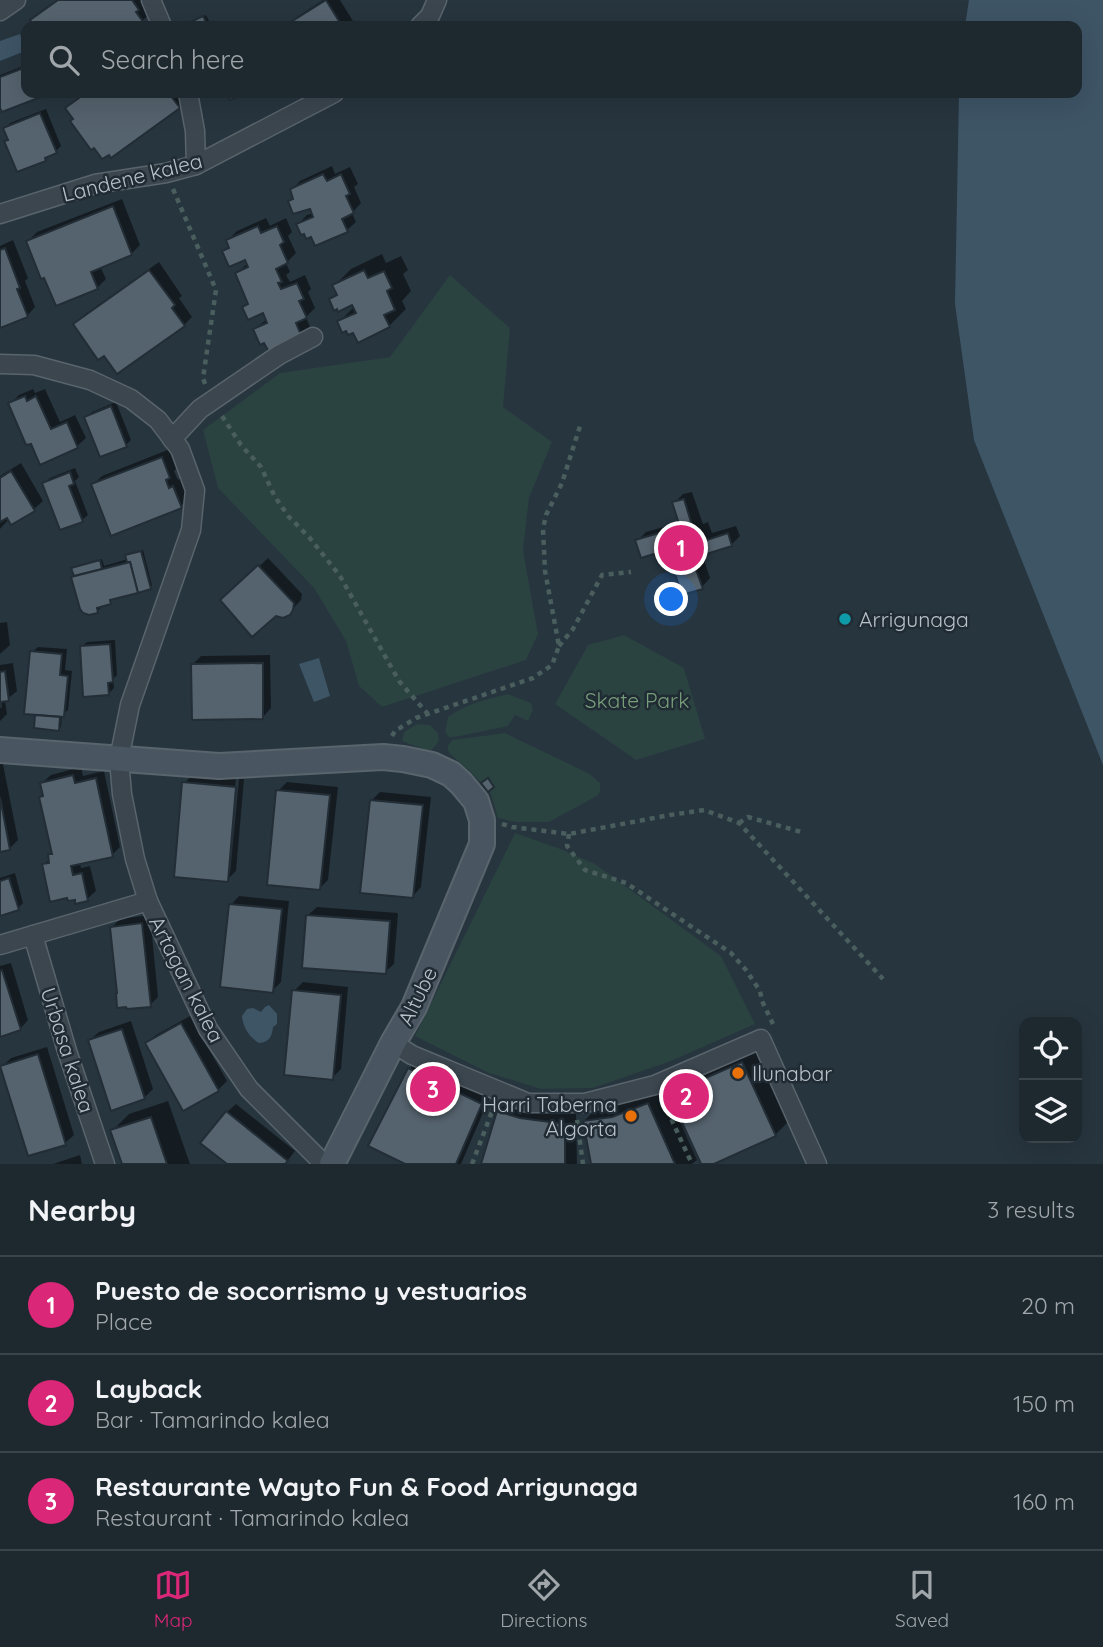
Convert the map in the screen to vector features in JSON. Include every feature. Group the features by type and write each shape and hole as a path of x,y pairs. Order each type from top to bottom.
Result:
{"street":[{"path":"0,11 16,0"},
{"path":"150,0 160,21"},
{"path":"425,21 437,0"},
{"path":"189,98 195,131 196,165"},
{"name":"Landene kalea","path":"0,214 95,184 166,173 196,165 324,98"},
{"path":"172,439 200,409 279,355 313,337"},
{"name":"Artagan kalea","path":"0,364 34,365 90,380 131,399 158,420 180,449 195,490 191,530 130,705 119,759 122,794 148,901 208,1029 249,1089 324,1164"},
{"path":"0,750 219,766 383,757 432,765 451,775 476,802 482,820"},
{"name":"Altube","path":"332,1164 414,1007 482,844 482,820"},
{"path":"0,945 148,901"},
{"name":"Urbasa kalea","path":"33,935 105,1164"},
{"path":"393,1043 412,1055 528,1102 585,1103 655,1085 761,1039 810,1162"}],"path":[{"path":"166,173 215,290 203,378 209,396 241,444 261,467 275,497 289,517 340,576 398,681 427,713"},
{"path":"559,646 545,571 543,528 546,515 562,483 581,423"},
{"path":"383,757 395,730 416,718 533,678 552,665 559,646 573,629 602,575 631,572"},
{"path":"482,820 512,827 569,834 704,810 739,824 883,979"},
{"path":"739,824 748,817 804,833"},
{"path":"569,834 567,846 586,870 626,883 731,953 760,991 762,1001"},
{"path":"669,1115 692,1164"},
{"path":"472,1164 486,1125"},
{"path":"579,1141 583,1164"}],"green space":[{"path":"450,275 510,328 503,407 552,442 529,498 523,550 538,634 526,660 382,707 359,686 346,641 314,588 218,488 203,430 280,373 390,357"},
{"name":"Skate Park","path":"624,635 684,668 705,739 636,760 555,704 588,645"},
{"path":"508,694 531,703 533,710 528,721 515,715 508,726 455,737 449,737 445,732 448,717 455,712 476,702"},
{"path":"417,724 430,725 438,733 439,741 432,750 402,741 404,732"},
{"path":"505,733 590,774 600,783 597,796 549,822 516,822 498,818 491,794 450,754 448,746 452,740"},
{"path":"515,833 595,864 721,956 755,1024 671,1061 593,1088 541,1089 489,1073 415,1036"}],"water":[{"path":"969,0 1103,0 1103,765 974,440 955,304 959,98 1082,98 1082,21 966,21"},
{"path":"20,34 21,53 0,61 0,41"},
{"path":"319,658 330,696 314,702 299,664"},
{"path":"269,1005 277,1014 277,1024 269,1038 259,1043 247,1031 242,1016 247,1009 253,1008 261,1012"}],"building":[{"path":"58,0 132,0 143,21 31,21"},
{"path":"326,0 339,21 292,21"},
{"path":"203,16 206,21 192,21"},
{"path":"21,69 21,98 38,98 2,112 0,77"},
{"path":"79,98 172,98 180,108 111,158 109,155 102,159 94,148 91,150 70,121 73,119 65,108"},
{"path":"40,113 57,153 45,158 46,161 17,172 4,141 8,140 3,128"},
{"path":"323,174 327,181 341,174 350,194 346,196 354,213 342,219 348,232 315,246 311,237 306,239 304,234 301,235 296,224 313,217 310,209 293,214 288,201 293,199 290,189"},
{"path":"113,206 132,255 91,272 98,289 56,306 44,278 41,279 26,241"},
{"path":"258,226 261,233 277,226 284,242 280,245 288,263 276,269 282,282 278,283 281,289 297,283 304,299 299,301 307,318 296,323 302,337 269,352 264,343 260,345 253,329 267,323 263,313 248,320 242,307 248,304 235,273 248,267 245,260 229,267 222,251 229,248 226,240"},
{"path":"5,248 28,317 0,328 0,250"},
{"path":"149,270 175,305 172,308 185,326 117,374 104,356 98,360 73,324"},
{"path":"364,270 368,278 384,271 392,288 387,291 395,310 384,315 390,327 358,343 353,333 342,333 337,321 356,313 352,305 338,312 337,309 334,311 329,299 337,295 332,285"},
{"path":"25,396 27,401 36,396 51,429 67,422 78,448 40,465 31,444 26,445 8,403"},
{"path":"111,406 127,447 100,457 84,417"},
{"path":"162,457 170,478 166,480 169,488 173,486 182,508 111,536 91,484"},
{"path":"11,471 35,511 11,525 7,518 0,522 0,478"},
{"path":"70,472 74,484 69,486 83,522 60,530 42,483"},
{"path":"684,499 694,532 700,530 704,541 728,533 732,546 700,556 701,561 694,564 703,589 682,595 667,550 641,558 635,540 680,527 672,502"},
{"path":"141,551 151,589 138,593 130,562 127,562 125,555"},
{"path":"100,560 102,569 74,576 71,568"},
{"path":"130,562 138,593 110,600 111,604 97,608 98,613 83,613 71,577"},
{"path":"258,565 294,603 290,615 283,618 276,616 252,637 220,600"},
{"path":"110,644 113,682 108,683 109,695 83,697 80,646"},
{"path":"30,651 62,654 60,675 68,676 64,717 24,714"},
{"path":"263,663 263,719 192,720 191,664"},
{"path":"5,671 9,701 1,702 0,707 0,672"},
{"path":"35,715 60,717 59,731 34,728"},
{"path":"73,775 75,783 96,778 113,857 71,866 73,875 82,873 88,901 75,904 75,900 68,901 67,898 50,902 42,864 49,863 48,854 52,854 39,797 43,796 40,783"},
{"path":"488,778 494,787 488,792 481,783"},
{"path":"182,782 236,787 228,882 174,877"},
{"path":"276,790 330,795 320,890 267,885"},
{"path":"0,797 10,850 0,852"},
{"path":"370,800 423,805 413,898 360,893"},
{"path":"9,878 19,910 0,916 0,881"},
{"path":"229,904 282,909 273,993 220,987"},
{"path":"306,915 390,921 386,974 302,968"},
{"path":"142,923 151,1007 117,1008 110,927"},
{"path":"2,970 21,1030 0,1037 0,971"},
{"path":"292,990 341,995 333,1080 284,1075"},
{"path":"181,1023 219,1091 183,1111 145,1043"},
{"path":"122,1029 145,1099 111,1111 88,1040"},
{"path":"38,1054 66,1145 28,1156 0,1066"},
{"path":"742,1062 776,1136 714,1164 701,1164 669,1094"},
{"path":"408,1068 482,1104 456,1164 405,1164 368,1146"},
{"path":"648,1103 675,1164 591,1164 583,1121 612,1117"},
{"path":"226,1111 288,1161 285,1164 227,1164 200,1143"},
{"path":"497,1111 520,1118 565,1124 565,1164 481,1164"},
{"path":"151,1117 167,1164 122,1164 110,1130"}],"place":[{"name":"Puesto de socorrismo y vestuarios","path":"681,548"},
{"name":"Arrigunaga","path":"845,619"},
{"name":"Ilunabar","path":"738,1073"},
{"name":"Restaurante Wayto Fun & Food Arrigunaga","path":"433,1089"},
{"name":"Layback","path":"686,1096"},
{"name":"Harri Taberna Algorta","path":"631,1116"}]}
